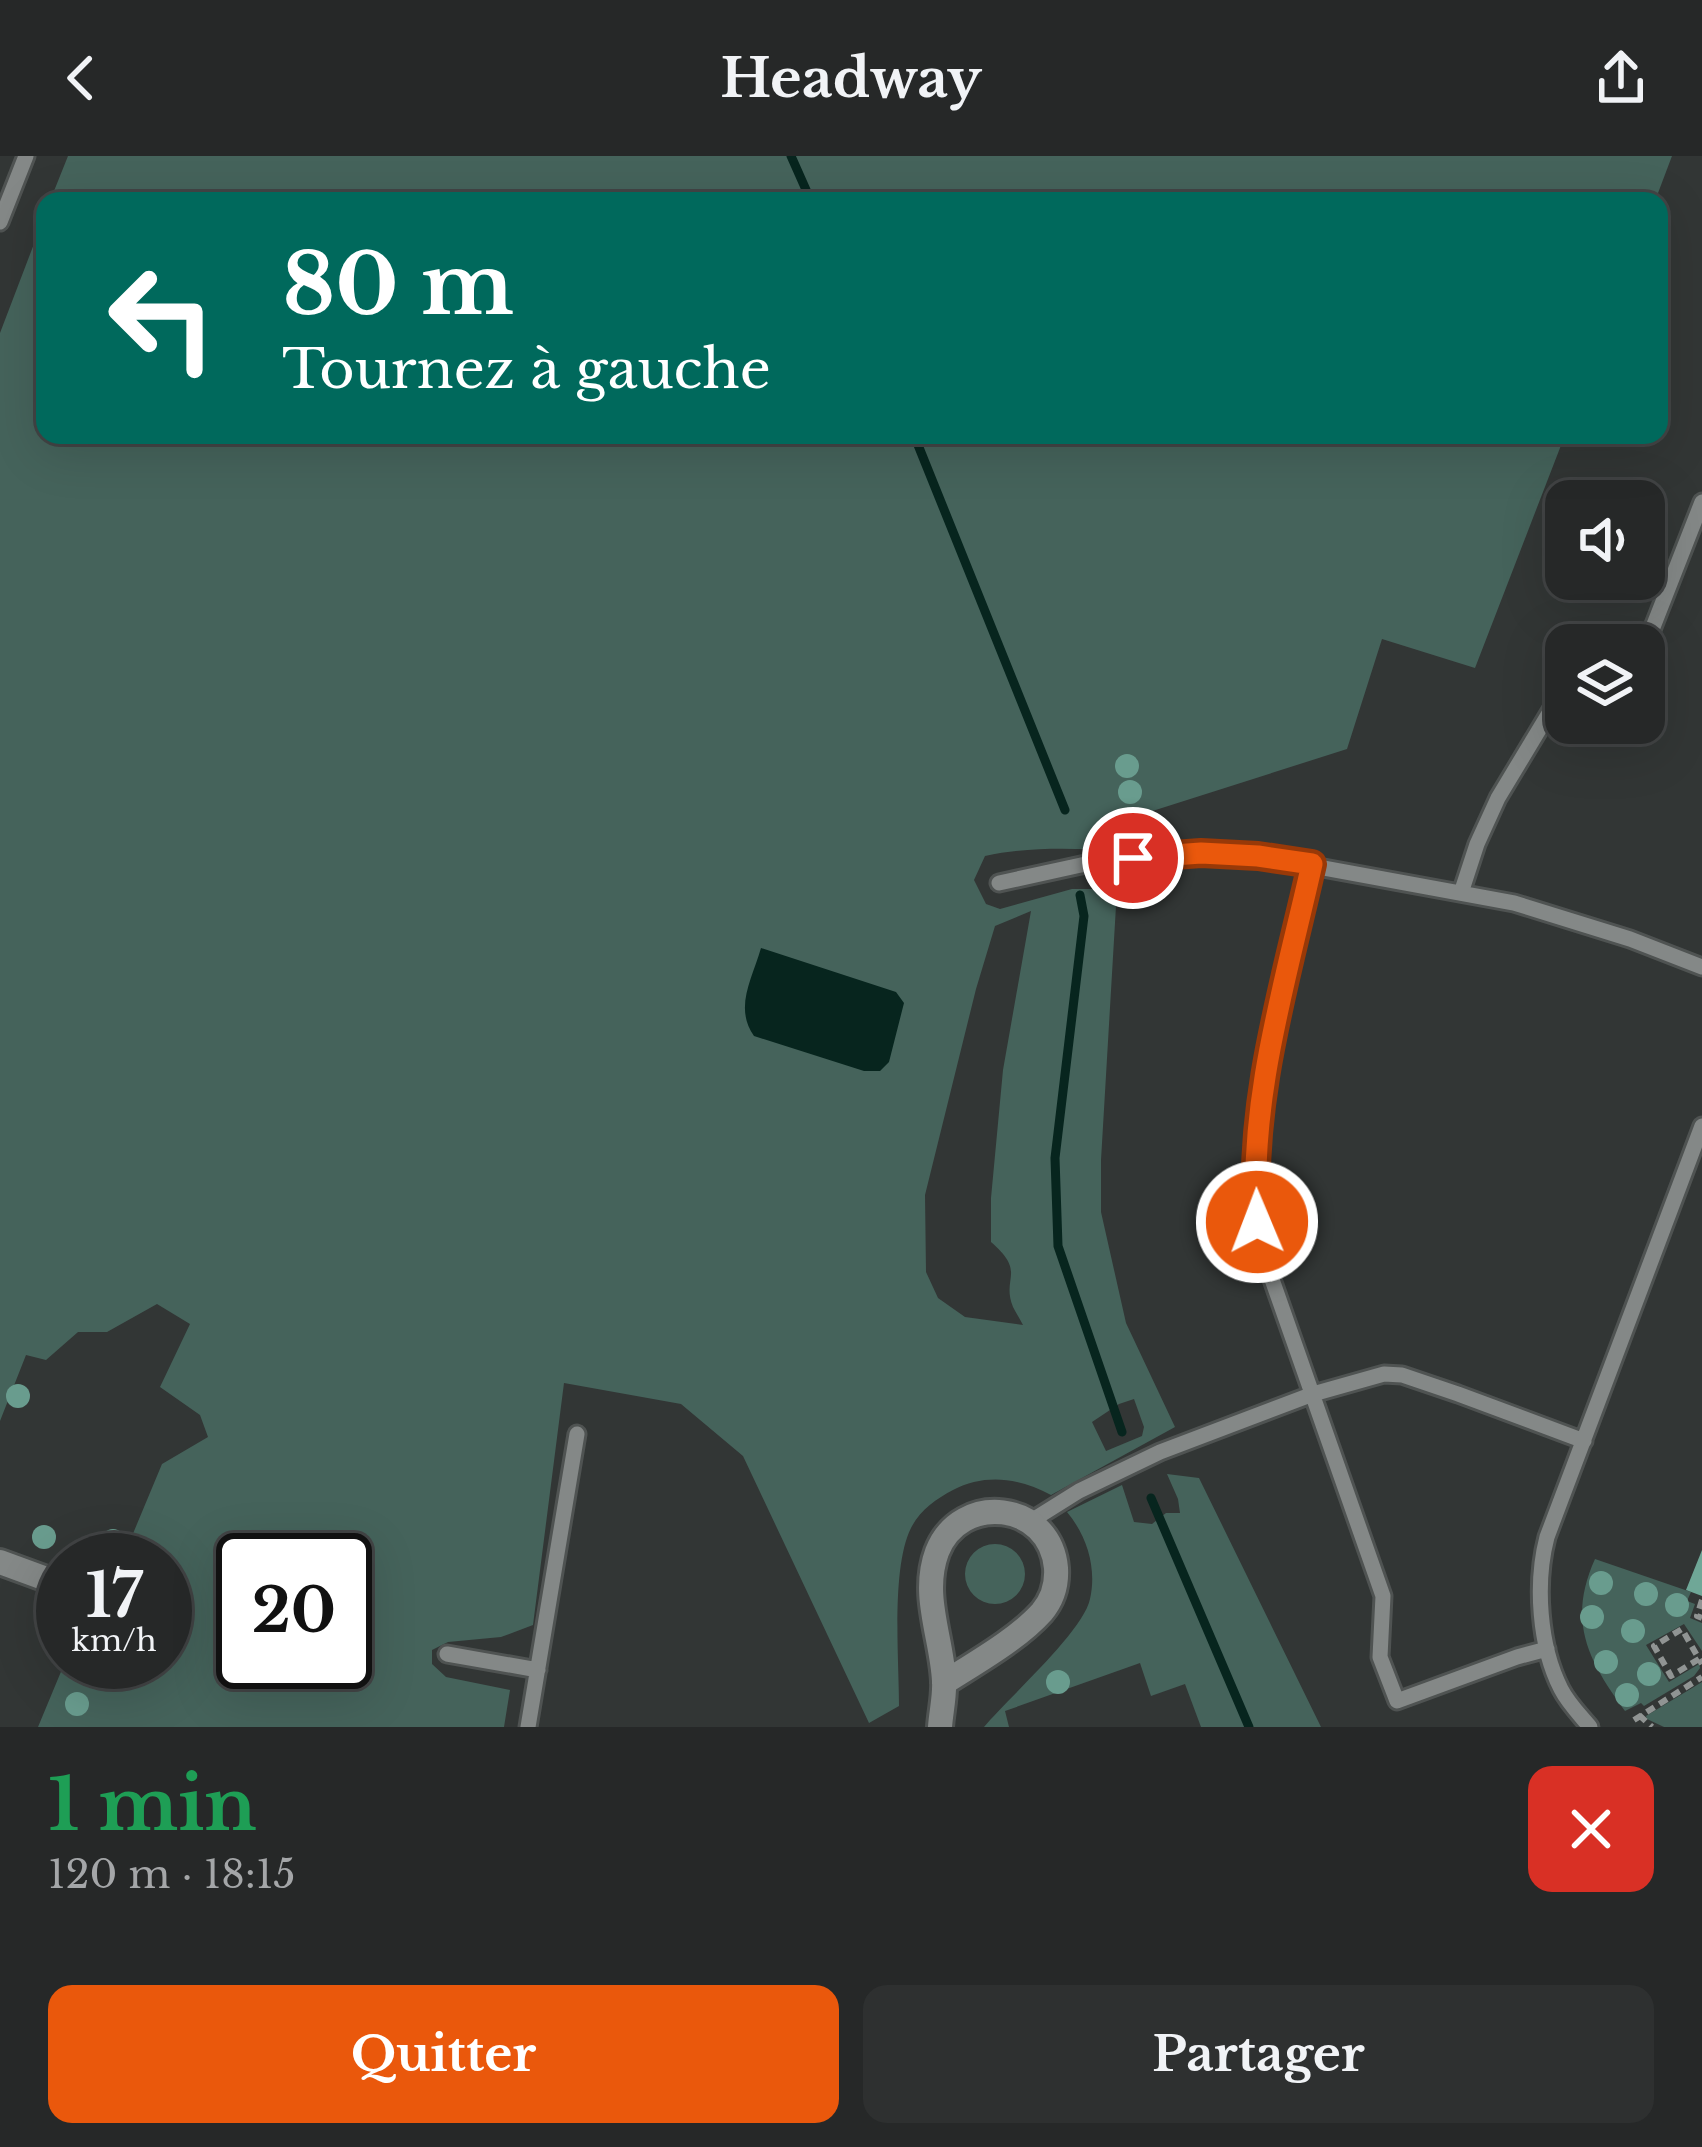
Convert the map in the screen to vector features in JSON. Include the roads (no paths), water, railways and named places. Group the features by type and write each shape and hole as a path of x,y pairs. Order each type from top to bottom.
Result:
{"street":[{"path":"940,1727 944,1683 931,1597 938,1549 956,1525 983,1514 1012,1514 1031,1522 1048,1538 1053,1551 1056,1578 1049,1600 1028,1625 944,1683"},
{"path":"0,1562 36,1575"}],"lane":[{"path":"0,222 26,156"},
{"path":"1654,624 1702,502"},
{"path":"1461,893 1498,798 1545,720"},
{"path":"999,883 1081,866 1201,853 1258,856 1514,903 1702,967"},
{"path":"1312,864 1258,1122 1255,1198 1268,1268 1383,1597 1380,1657 1397,1701 1546,1649"},
{"path":"1590,1727 1561,1689 1546,1649 1543,1557 1702,1126"},
{"path":"1031,1522 1079,1491 1160,1452 1313,1394 1384,1374 1402,1376 1584,1441"},
{"path":"528,1727 578,1434"},
{"path":"447,1654 538,1670"}],"waterway":[{"path":"791,156 807,192"},
{"path":"918,444 1065,810"},
{"path":"1080,895 1084,916 1055,1158 1058,1246 1122,1432"},
{"path":"1151,1498 1249,1727"}]}
